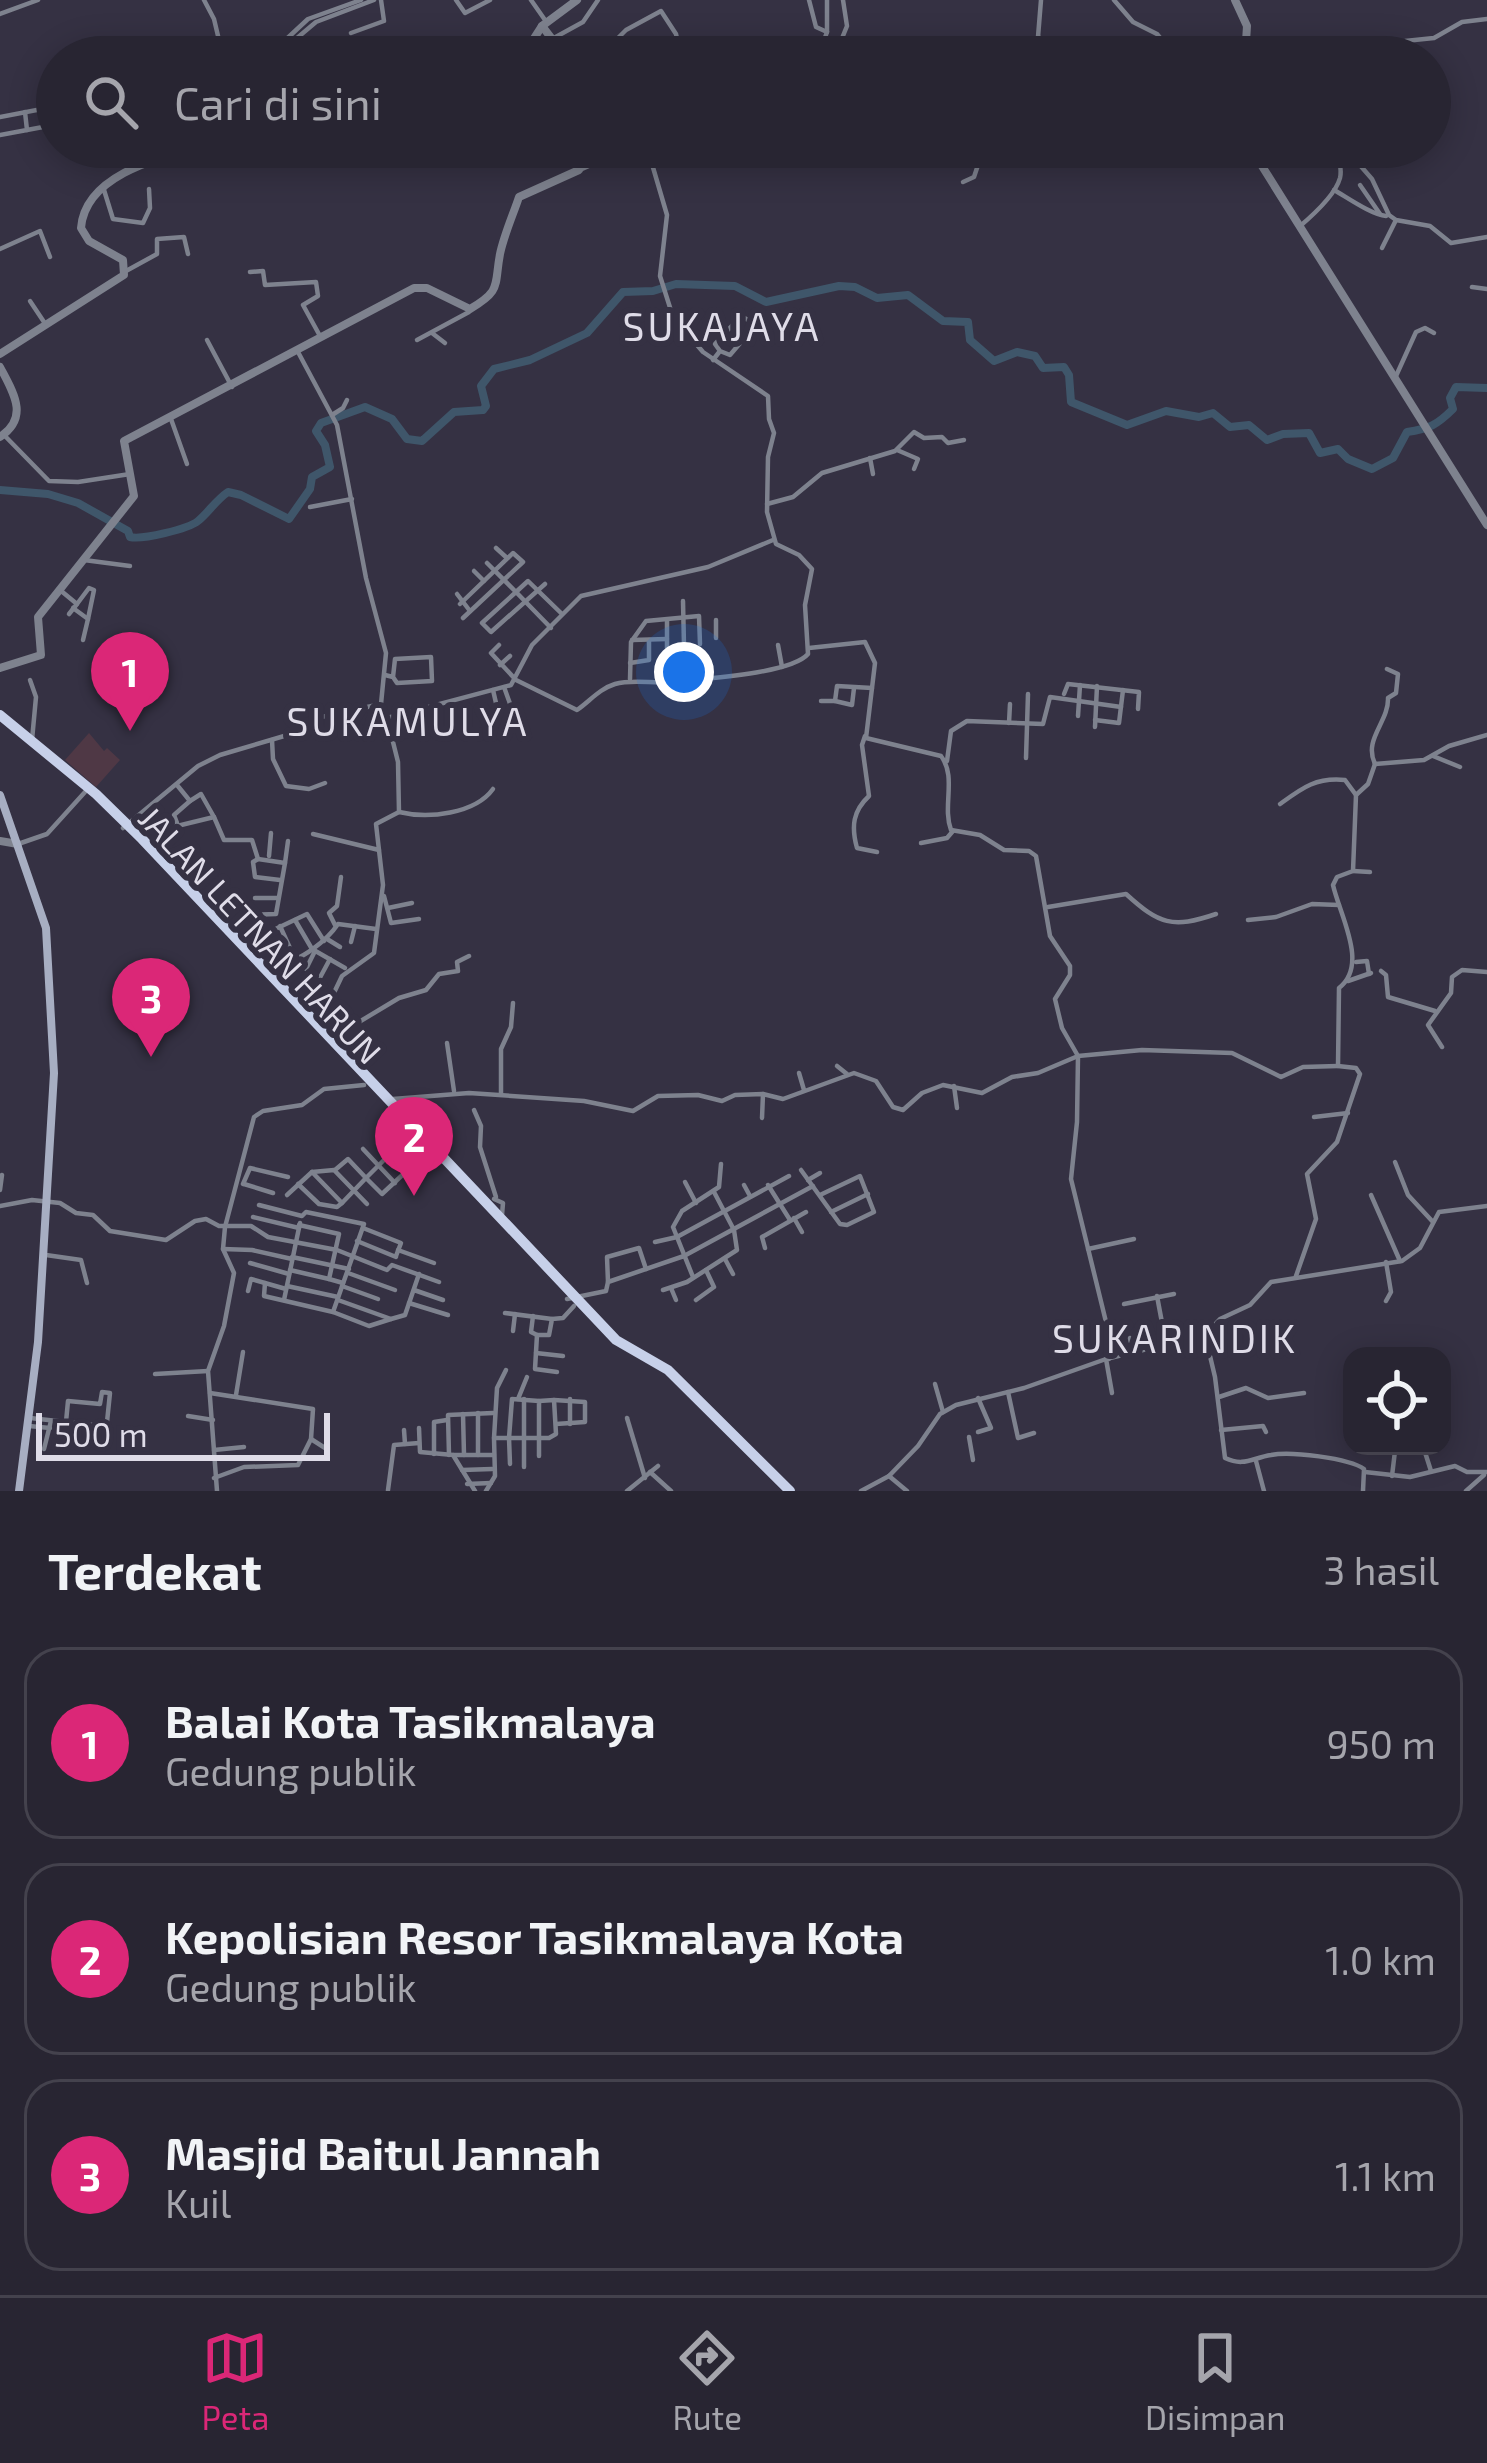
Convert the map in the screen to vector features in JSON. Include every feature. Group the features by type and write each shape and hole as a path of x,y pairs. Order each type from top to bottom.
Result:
{"main road":[{"name":"JALAN LETNAN HARUN","path":"1,722 32,740 125,826"},
{"name":"JALAN LETNAN HARUN","path":"1,722 58,765 125,826 613,1345 666,1374 787,1491"},
{"path":"0,795 38,899 49,949 52,1109 47,1202 30,1422 19,1491"},
{"path":"125,826 214,919"},
{"name":"JALAN LETNAN HARUN","path":"214,919 332,1039 364,1085 501,1224"},
{"name":"JALAN LETNAN HARUN","path":"573,1299 616,1340 668,1370 733,1438"}],"street":[{"path":"0,14 38,0"},
{"path":"204,0 218,36"},
{"path":"346,8 362,0"},
{"path":"298,36 317,18 377,0 384,21 351,33"},
{"path":"456,0 464,13 490,0"},
{"path":"531,0 550,36"},
{"path":"536,36 544,24 577,0"},
{"path":"557,36 583,22 598,0"},
{"path":"809,0 816,27 827,32"},
{"path":"826,36 827,0"},
{"path":"843,0 847,26 843,36"},
{"path":"1038,36 1041,0"},
{"path":"1114,0 1133,22 1159,36"},
{"path":"1235,0 1247,26 1246,36"},
{"path":"620,36 661,11 676,36"},
{"path":"1437,36 1457,24 1487,19"},
{"path":"0,117 36,111"},
{"path":"25,112 27,130"},
{"path":"0,135 36,128"},
{"path":"126,271 119,257 89,241 81,228 88,206 131,168"},
{"path":"417,340 467,316 498,285 501,251 519,197 584,168"},
{"path":"499,645 491,652 516,680 577,710 602,689 782,667 801,663 808,648 805,604 811,568 773,540 767,504 774,433 768,396 713,360 676,323 660,275 667,215 653,168"},
{"path":"963,182 975,176 977,168"},
{"path":"1264,168 1487,525"},
{"path":"1302,224 1334,190 1341,175 1339,168"},
{"path":"1363,168 1379,190 1384,216"},
{"path":"1360,185 1384,216"},
{"path":"104,190 113,219 143,224 150,208 149,189"},
{"path":"1334,190 1384,216 1426,225 1451,243 1487,237"},
{"path":"1382,248 1396,220"},
{"path":"0,249 40,231 50,257"},
{"path":"0,354 158,253 157,239 184,237 188,254"},
{"path":"250,272 263,271 266,285 316,282 318,296 303,305 320,336"},
{"path":"0,668 40,656 37,619 134,496 123,442 417,286 470,309"},
{"path":"1472,287 1487,289"},
{"path":"30,302 46,325"},
{"path":"741,316 753,322 730,355 721,351 716,344 741,316"},
{"path":"1396,376 1416,332 1425,328 1434,333"},
{"path":"432,333 445,344"},
{"path":"207,340 232,386"},
{"path":"297,349 333,417 389,676 397,683 432,681 431,657 395,658 389,676 381,704 398,762 399,812"},
{"path":"713,360 721,351"},
{"path":"0,367 18,406 14,424 2,436 49,481 78,482 130,473"},
{"path":"333,417 347,400"},
{"path":"171,418 187,464"},
{"path":"767,504 794,497 822,473 897,450 916,432 924,438 942,437 948,443 964,440"},
{"path":"897,450 918,459 914,469"},
{"path":"870,458 873,474"},
{"path":"310,507 352,499"},
{"path":"387,718 516,680 532,645 580,596 709,567 773,540"},
{"path":"496,548 507,558"},
{"path":"461,603 514,553 523,564 464,617"},
{"path":"85,560 130,566"},
{"path":"487,563 549,626"},
{"path":"474,571 484,581"},
{"path":"482,623 536,574"},
{"path":"528,581 561,613"},
{"path":"457,594 493,632 545,584"},
{"path":"60,590 73,609 88,619"},
{"path":"537,614 556,594"},
{"path":"73,609 84,595 93,600 83,640"},
{"path":"683,601 684,646"},
{"path":"632,682 632,640 646,621 698,616 700,644"},
{"path":"632,640 667,644 667,620"},
{"path":"700,632 726,628"},
{"path":"633,663 649,660 649,640"},
{"path":"808,648 864,642 874,661 862,745 868,796 859,803 852,825 856,848 877,852"},
{"path":"778,645 782,667"},
{"path":"500,665 510,656"},
{"path":"1356,795 1368,784 1375,764 1370,749 1379,721 1388,711 1388,698 1400,684 1398,674 1387,669"},
{"path":"30,680 36,697 32,740"},
{"path":"1062,713 1065,684 1140,693 1138,709"},
{"path":"1078,716 1080,685"},
{"path":"821,700 852,705 854,686"},
{"path":"1097,686 1095,724 1118,724 1124,690"},
{"path":"504,687 513,712"},
{"path":"835,701 836,687 872,688"},
{"path":"493,690 496,703"},
{"path":"1026,758 1028,694"},
{"path":"953,832 946,817 946,761 951,731 958,724 1044,724 1048,698 1122,706"},
{"path":"125,826 198,766 225,753 272,740 330,714 381,704"},
{"path":"1009,724 1010,704"},
{"path":"296,710 303,725"},
{"path":"1375,764 1433,756 1487,735"},
{"path":"865,736 946,761"},
{"path":"272,740 273,759 286,787 309,789 326,784"},
{"path":"1433,756 1460,767"},
{"path":"1280,804 1309,783 1344,779 1356,795 1354,868"},
{"path":"176,784 190,801"},
{"path":"418,919 393,923 382,891 377,821 399,812 425,815 474,806 484,802 493,789"},
{"path":"0,842 20,844 47,834 85,792"},
{"path":"178,824 173,816 200,794 224,840 252,840"},
{"path":"196,820 209,808"},
{"path":"150,848 163,842 178,824 214,817"},
{"path":"254,830 258,856"},
{"path":"921,843 947,838 953,832"},
{"path":"953,832 980,835 1004,850 1032,851 1048,907 1050,936 1070,967 1055,999 1062,1028 1078,1056 1077,1122 1070,1168 1107,1326 1112,1393"},
{"path":"269,858 271,833"},
{"path":"313,834 379,850"},
{"path":"250,915 275,915 288,841"},
{"path":"258,856 285,863"},
{"path":"258,856 253,862 255,878 280,880"},
{"path":"1347,982 1354,962 1334,882 1354,868 1370,872"},
{"path":"335,925 329,913 338,906 340,877"},
{"path":"332,1039 331,999 346,969 371,958 382,891"},
{"path":"399,891 401,905"},
{"path":"1048,907 1126,894 1145,912 1171,922 1189,924 1216,914"},
{"path":"255,898 278,898"},
{"path":"387,908 412,903"},
{"path":"1248,920 1312,904 1339,905"},
{"path":"257,962 264,942 280,926 311,915 326,940 340,947"},
{"path":"296,920 312,951 346,969"},
{"path":"335,925 376,928"},
{"path":"257,962 279,963 312,951 335,925"},
{"path":"280,926 294,957"},
{"path":"351,942 355,926"},
{"path":"248,928 279,963"},
{"path":"305,969 312,951"},
{"path":"332,1039 399,998 426,990 438,975 458,970 457,962 470,956"},
{"path":"316,985 330,958"},
{"path":"1338,1066 1339,988 1370,974 1367,961 1354,962"},
{"path":"1381,971 1388,997 1435,1011"},
{"path":"1442,1047 1428,1025 1451,993 1456,972 1487,972"},
{"path":"501,1094 501,1049 512,1027 513,1003"},
{"path":"448,1043 454,1093"},
{"path":"837,1066 847,1074 874,1079 898,1109 931,1089 954,1086 982,1093 1010,1078 1038,1073 1078,1056 1168,1049 1230,1053 1281,1077 1303,1067 1360,1071 1329,1154 1307,1174 1316,1219 1296,1276"},
{"path":"799,1073 804,1090"},
{"path":"387,1100 501,1094 633,1112 658,1096 695,1094 722,1101 764,1094 783,1099 847,1074"},
{"path":"217,1491 208,1371 224,1326 234,1274 223,1249 225,1227 258,1113 302,1105 324,1089 364,1085"},
{"path":"954,1086 957,1108"},
{"path":"763,1118 764,1094"},
{"path":"474,1109 481,1126 480,1148 496,1198 503,1203 501,1224"},
{"path":"1314,1118 1348,1113"},
{"path":"380,1142 407,1171"},
{"path":"363,1149 395,1183"},
{"path":"286,1195 312,1172 335,1170 349,1159 381,1194 428,1152"},
{"path":"298,1184 321,1205 338,1207 391,1154"},
{"path":"1395,1162 1408,1195 1433,1222"},
{"path":"693,1276 673,1227 680,1213 714,1192 722,1164"},
{"path":"240,1183 250,1168 288,1178"},
{"path":"335,1170 367,1204"},
{"path":"801,1170 831,1212 845,1226 874,1210 859,1176 820,1196"},
{"path":"312,1172 341,1203"},
{"path":"608,1282 684,1256 780,1203 820,1173"},
{"path":"0,1190 2,1175"},
{"path":"655,1242 676,1237 789,1176"},
{"path":"685,1182 696,1203"},
{"path":"240,1183 273,1193"},
{"path":"744,1185 750,1196"},
{"path":"768,1186 802,1232"},
{"path":"676,1300 667,1289 725,1259 737,1247 734,1230 714,1192"},
{"path":"831,1212 868,1194"},
{"path":"1371,1195 1400,1261"},
{"path":"484,1204 496,1198"},
{"path":"0,1206 47,1202 93,1215 110,1231 152,1239 168,1240 204,1219 225,1227 249,1221 338,1233 328,1279"},
{"path":"260,1204 302,1216"},
{"path":"861,1491 889,1476 943,1412 1107,1359 1205,1335 1220,1319 1250,1304 1268,1283 1400,1261 1417,1252 1443,1210 1487,1206"},
{"path":"280,1299 305,1212 362,1223 333,1312"},
{"path":"765,1247 762,1237 806,1212"},
{"path":"376,1233 383,1219"},
{"path":"249,1221 268,1237 337,1250 387,1270 400,1243 363,1228"},
{"path":"776,1229 780,1237"},
{"path":"1088,1250 1134,1239"},
{"path":"357,1241 434,1263"},
{"path":"505,1313 563,1318 573,1299 606,1291 607,1257 639,1248 646,1269"},
{"path":"223,1249 332,1265 395,1290"},
{"path":"43,1255 81,1260 88,1283"},
{"path":"725,1259 733,1274"},
{"path":"1386,1262 1391,1292 1386,1301"},
{"path":"250,1263 328,1279 378,1299"},
{"path":"392,1264 439,1282"},
{"path":"696,1300 714,1287 706,1270"},
{"path":"265,1283 263,1294 371,1326 404,1316 419,1274"},
{"path":"248,1291 251,1279 338,1298 391,1319"},
{"path":"413,1289 439,1298 430,1310"},
{"path":"1124,1304 1174,1294"},
{"path":"1157,1296 1166,1344"},
{"path":"409,1303 448,1315"},
{"path":"513,1331 515,1314"},
{"path":"533,1316 530,1332 537,1335 550,1335 551,1319"},
{"path":"537,1335 536,1370 557,1372"},
{"path":"1205,1335 1225,1458 1243,1463 1273,1454 1321,1458 1352,1462 1364,1472 1392,1476 1410,1477 1455,1466 1485,1474"},
{"path":"1130,1337 1133,1353"},
{"path":"236,1394 243,1352"},
{"path":"536,1353 563,1356"},
{"path":"486,1491 495,1469 493,1413 506,1370"},
{"path":"155,1374 208,1371"},
{"path":"524,1466 521,1399 527,1377"},
{"path":"934,1384 943,1412"},
{"path":"538,1386 539,1456"},
{"path":"1218,1397 1246,1388 1268,1398 1304,1393"},
{"path":"30,1422 103,1426 109,1392 102,1393 100,1404"},
{"path":"1008,1392 1018,1438 1034,1433"},
{"path":"210,1393 311,1407 311,1439 296,1466 244,1467 214,1478"},
{"path":"978,1398 992,1428 978,1432"},
{"path":"494,1438 554,1436 554,1400"},
{"path":"570,1400 570,1424"},
{"path":"509,1465 510,1401 584,1400 585,1422"},
{"path":"66,1422 68,1401 109,1406"},
{"path":"478,1413 478,1455"},
{"path":"475,1491 451,1455 448,1420 450,1414 493,1413"},
{"path":"463,1414 464,1455"},
{"path":"188,1416 214,1420"},
{"path":"627,1418 648,1475 671,1491"},
{"path":"434,1454 434,1422 448,1420"},
{"path":"44,1449 51,1424"},
{"path":"556,1424 596,1424"},
{"path":"1221,1430 1263,1426 1266,1432"},
{"path":"419,1428 421,1454 494,1454"},
{"path":"404,1430 405,1444"},
{"path":"969,1437 974,1460"},
{"path":"311,1439 325,1448"},
{"path":"388,1490 394,1445 419,1443"},
{"path":"214,1450 244,1447"},
{"path":"292,1450 304,1453"},
{"path":"1392,1476 1395,1455"},
{"path":"1426,1455 1431,1471"},
{"path":"1256,1461 1264,1491"},
{"path":"628,1491 658,1466"},
{"path":"462,1470 495,1469"},
{"path":"1363,1491 1364,1472"},
{"path":"1466,1491 1485,1474"},
{"path":"889,1476 908,1491"},
{"path":"467,1484 491,1484"}],"shaded area":[{"path":"89,733 104,751 107,748 120,760 96,787 65,760"}],"waterway":[{"path":"0,490 48,494 78,503 136,538 193,524 228,492 289,519 310,489 312,477 330,467 316,431 321,423 365,407 392,419 407,439 422,441 454,412 483,410 481,386 494,369 530,360 587,333 623,292 676,284 735,286 766,302 839,286 855,287 877,298 908,295 943,321 968,322 970,340 994,361 1017,352 1035,356 1043,368 1064,367 1071,402 1127,425 1166,411 1199,417 1213,413 1230,427 1249,425 1267,440 1309,433 1320,453 1338,449 1372,469 1393,458 1407,432 1432,425 1453,409 1450,398 1456,387 1487,388"}],"place":[{"name":"Balai Kota Tasikmalaya","path":"130,731"},
{"name":"Masjid Baitul Jannah","path":"151,1057"},
{"name":"Kepolisian Resor Tasikmalaya Kota","path":"414,1196"}],"district":[{"name":"SUKAJAYA","path":"722,327"},
{"name":"SUKAMULYA","path":"408,722"},
{"name":"SUKARINDIK","path":"1175,1339"}]}
